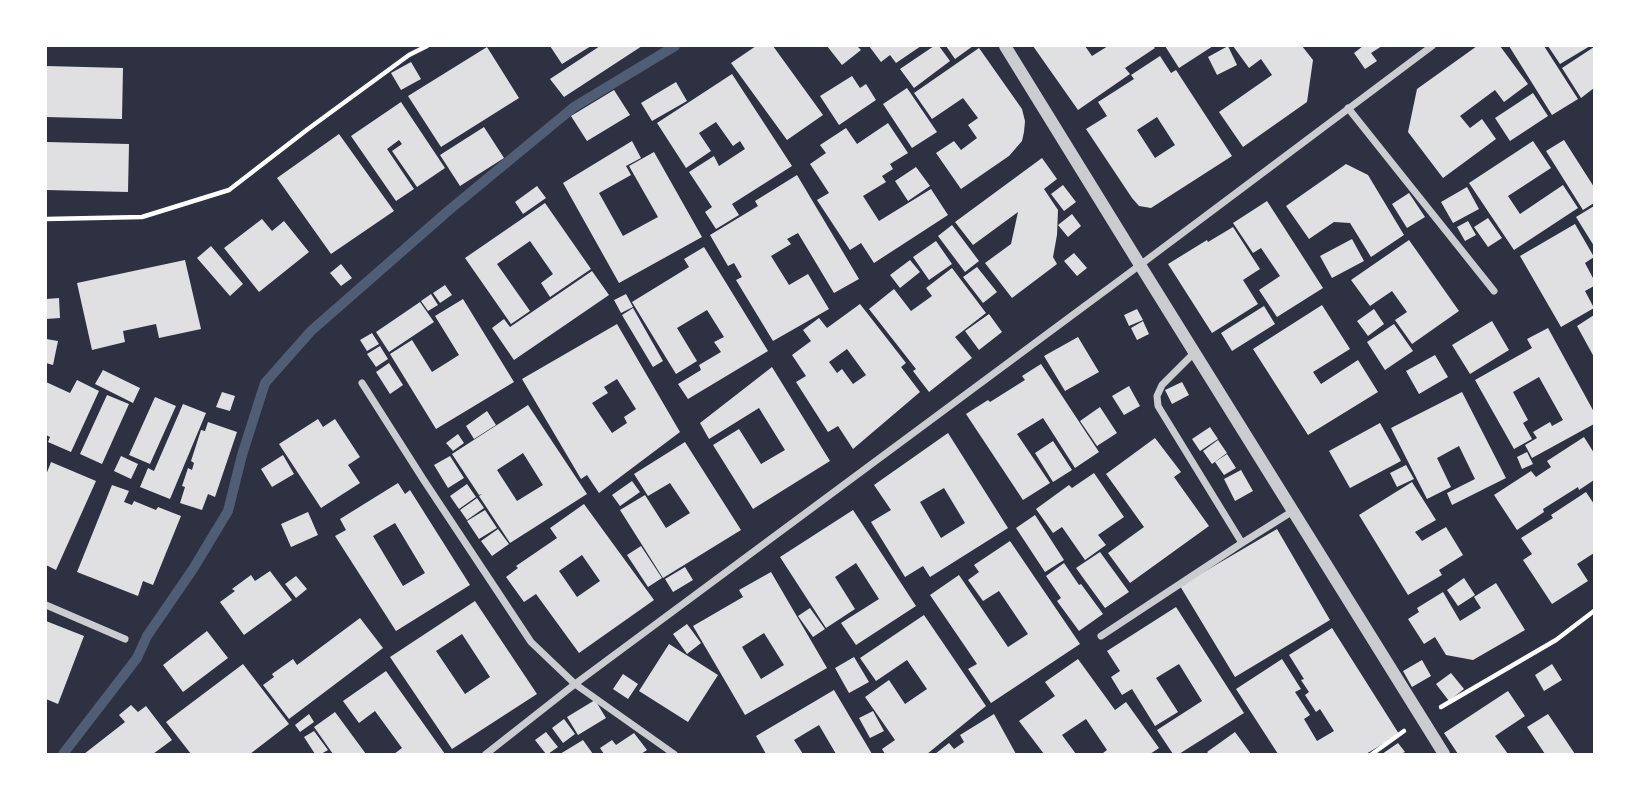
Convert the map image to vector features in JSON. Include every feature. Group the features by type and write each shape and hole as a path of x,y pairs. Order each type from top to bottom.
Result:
{"street":[{"path":"1006,46 1444,754"},
{"path":"486,754 575,684 1432,46"},
{"path":"1348,108 1494,291"},
{"path":"1194,353 1162,385 1157,396 1158,406 1242,543"},
{"path":"362,383 531,642 575,684 674,754"},
{"path":"1101,636 1293,511"},
{"path":"46,605 125,639"}],"path":[{"path":"46,219 142,217 229,190 409,55 427,46"},
{"path":"1373,754 1422,719 1556,640 1594,611"}],"building":[{"path":"550,46 591,46 562,64"},
{"path":"600,46 642,46 564,97 550,79"},
{"path":"756,46 773,46 823,115 787,140 731,63"},
{"path":"827,46 857,46 861,50 842,65"},
{"path":"869,46 921,46 896,63 890,55 881,62"},
{"path":"934,46 939,46 950,61 914,88 900,69"},
{"path":"946,46 973,46 955,59"},
{"path":"1033,46 1085,46 1092,56 1108,46 1155,48 1125,68 1130,74 1078,110"},
{"path":"1165,46 1213,46 1179,68"},
{"path":"1228,46 1237,65 1217,75 1208,57"},
{"path":"1233,46 1302,46 1313,60 1307,102 1243,147 1219,112 1272,75 1261,59 1249,68"},
{"path":"1363,46 1382,46 1371,53 1377,61 1365,69 1354,53"},
{"path":"1477,46 1500,46 1528,84 1504,102 1495,90 1460,116 1470,128 1482,119 1496,139 1443,178 1408,132 1417,89"},
{"path":"1509,46 1544,46 1578,99 1552,115"},
{"path":"1548,46 1590,46 1560,64"},
{"path":"487,47 519,98 441,147 408,96"},
{"path":"1594,47 1594,88 1581,98 1562,68"},
{"path":"979,48 1022,109 1024,132 1022,141 1009,156 961,189 936,153 954,141 961,150 977,138 968,125 978,118 963,98 932,119 914,93"},
{"path":"1160,56 1171,73 1176,70 1232,156 1151,208 1139,206 1132,198 1086,129 1107,116 1098,102 1134,79 1131,75","holes":["1157,117 1175,145 1155,158 1137,130"]},
{"path":"411,62 421,79 401,90 391,73"},
{"path":"46,66 123,68 122,119 46,117"},
{"path":"732,74 792,166 732,204 739,215 716,229 705,212 712,207 689,172 714,156 719,166 745,149 740,141 733,146 716,122 699,133 711,151 686,168 657,123"},
{"path":"852,76 860,88 866,84 876,100 839,125 820,96"},
{"path":"676,82 687,101 652,121 641,103"},
{"path":"907,88 937,132 912,148 883,104"},
{"path":"614,90 630,115 587,141 571,116"},
{"path":"1533,93 1548,116 1510,141 1495,118"},
{"path":"401,102 445,168 417,187 392,151 402,144 399,140 387,149 414,189 396,201 351,136"},
{"path":"888,123 908,153 890,164 893,169 882,176 886,182 863,196 879,221 931,189 948,215 874,263 861,243 850,250 817,200 829,193 810,164 826,153 820,145 846,128 857,144"},
{"path":"484,127 504,158 460,186 440,155"},
{"path":"339,134 394,211 331,254 277,178"},
{"path":"1564,140 1594,187 1594,203 1583,210 1546,151"},
{"path":"632,141 641,158 626,166 631,175 599,193 623,236 658,217 629,166 654,152 702,237 619,283 563,183"},
{"path":"1533,141 1551,168 1508,196 1520,214 1563,185 1578,208 1514,250 1469,183"},
{"path":"46,142 129,144 128,192 46,190"},
{"path":"1042,158 1057,179 1044,189 1058,210 1053,257 1057,264 1012,298 985,263 1011,244 1018,212 973,245 955,222"},
{"path":"1346,164 1368,175 1404,235 1371,257 1350,223 1334,222 1309,239 1286,206"},
{"path":"916,167 930,186 908,201 895,181"},
{"path":"797,175 859,279 834,293 798,233 787,239 791,244 771,256 789,285 808,274 829,309 773,341 736,280 742,277 734,263 728,266 710,235 758,206 755,201"},
{"path":"1063,185 1076,202 1064,211 1051,194"},
{"path":"537,186 546,198 523,214 515,202"},
{"path":"1467,187 1479,209 1453,223 1441,202"},
{"path":"1409,193 1425,217 1407,228 1392,204"},
{"path":"1267,201 1323,288 1277,317 1259,290 1280,276 1261,248 1253,253 1233,223"},
{"path":"545,203 591,269 550,297 541,283 553,274 530,241 497,264 530,311 511,324 465,258"},
{"path":"1594,206 1594,246 1576,217"},
{"path":"1072,214 1081,226 1068,237 1058,225"},
{"path":"1488,218 1502,238 1488,247 1474,227"},
{"path":"262,219 272,231 284,221 309,252 259,292 224,248"},
{"path":"1468,221 1476,235 1465,241 1457,227"},
{"path":"1575,224 1594,257 1585,263 1594,280 1594,286 1585,291 1594,308 1561,327 1520,256"},
{"path":"952,225 979,261 965,272 938,236"},
{"path":"1233,227 1260,269 1243,280 1258,304 1212,333 1168,264"},
{"path":"1352,239 1364,261 1332,278 1320,256"},
{"path":"1409,240 1459,311 1412,344 1395,320 1407,312 1392,291 1370,306 1351,280"},
{"path":"936,241 952,264 929,280 913,257"},
{"path":"211,246 243,284 230,296 197,258"},
{"path":"704,247 768,351 688,399 678,384 701,370 699,365 721,352 714,342 724,337 707,310 677,328 697,361 676,374 632,302 689,267 684,259"},
{"path":"1074,253 1087,268 1077,276 1064,261"},
{"path":"185,260 201,329 159,338 156,324 123,331 125,342 92,350 77,283"},
{"path":"910,260 920,272 900,288 890,275"},
{"path":"341,264 352,278 341,286 330,273"},
{"path":"977,267 997,292 983,303 963,277"},
{"path":"952,268 986,313 955,337 972,358 929,392 913,371 916,369 869,309 894,289 911,311 932,296 926,288"},
{"path":"592,271 609,295 514,360 492,328 504,319 510,327"},
{"path":"445,285 452,295 440,303 433,293"},
{"path":"431,294 438,305 428,311 421,301"},
{"path":"626,294 633,307 621,313 614,300"},
{"path":"59,298 60,318 46,319 46,299"},
{"path":"463,299 514,382 436,429 390,354 412,340 432,372 459,355 435,316"},
{"path":"420,302 434,322 389,352 376,332"},
{"path":"860,304 906,363 901,367 920,392 853,449 838,426 828,432 796,382 806,376 792,355 811,341 803,330 819,318 827,328","holes":["847,349 866,375 853,384 842,369 837,373 829,362"]},
{"path":"1322,305 1350,349 1313,372 1321,384 1358,360 1378,392 1308,435 1253,349"},
{"path":"1264,306 1275,324 1232,351 1221,333"},
{"path":"633,308 663,361 653,367 622,315"},
{"path":"1137,309 1143,320 1129,326 1124,315"},
{"path":"1374,309 1384,324 1368,336 1357,321"},
{"path":"989,314 1002,332 979,350 965,331"},
{"path":"1594,315 1594,357 1577,326"},
{"path":"1143,321 1149,334 1137,340 1131,328"},
{"path":"1492,321 1509,350 1470,374 1452,345"},
{"path":"617,324 680,432 599,493 587,475 581,479 522,379","holes":["617,379 636,409 624,417 627,423 612,433 592,403 608,393 604,387"]},
{"path":"1394,324 1413,351 1385,370 1367,342"},
{"path":"1548,328 1594,412 1594,424 1532,458 1525,445 1537,438 1533,432 1550,422 1552,426 1563,420 1539,377 1513,392 1528,420 1523,423 1532,439 1514,449 1475,380 1532,348 1527,339"},
{"path":"372,333 379,344 367,351 360,340"},
{"path":"1078,337 1099,372 1065,391 1044,356"},
{"path":"46,339 58,341 53,365 46,363"},
{"path":"380,346 388,359 376,367 367,354"},
{"path":"1435,355 1448,377 1419,394 1406,371"},
{"path":"389,363 403,385 390,394 376,372"},
{"path":"1041,364 1099,452 1075,468 1043,418 1017,434 1050,483 1023,500 966,414 1025,380 1022,376"},
{"path":"772,367 830,461 753,509 713,445 739,429 761,464 785,450 759,408 709,439 700,423"},
{"path":"103,370 140,388 133,403 95,384"},
{"path":"77,380 99,391 71,452 48,442 50,437 46,435 46,382 70,393"},
{"path":"1182,382 1189,395 1172,404 1165,390"},
{"path":"1129,386 1140,406 1124,415 1112,396"},
{"path":"222,392 235,396 230,411 216,407"},
{"path":"1462,392 1506,478 1452,505 1447,493 1475,479 1459,446 1437,458 1451,487 1427,499 1391,428"},
{"path":"107,395 129,404 102,464 80,454"},
{"path":"155,397 176,406 150,464 129,455"},
{"path":"183,404 206,413 170,499 140,487 148,468 154,471"},
{"path":"528,405 587,494 510,543 479,496 482,494 479,495 452,454","holes":["523,453 543,485 517,501 497,470"]},
{"path":"1100,407 1117,433 1097,446 1080,421"},
{"path":"487,411 496,425 474,439 466,426"},
{"path":"318,419 323,427 335,419 360,457 348,465 360,483 321,508 279,444"},
{"path":"208,422 237,432 215,497 208,494 202,510 180,503 185,487 182,486 188,468 192,470 194,463 191,461 201,430 205,431"},
{"path":"1380,423 1401,461 1350,488 1329,451"},
{"path":"1210,427 1218,439 1200,451 1192,439"},
{"path":"948,433 1008,528 930,577 923,566 905,577 871,522 891,510 874,485","holes":["944,488 965,523 941,538 920,502"]},
{"path":"458,434 464,443 453,451 446,443"},
{"path":"1584,437 1594,453 1594,480 1543,509 1544,512 1517,530 1494,495 1531,471 1536,477 1551,467 1547,461"},
{"path":"1155,438 1181,472 1174,477 1209,526 1130,583 1108,553 1144,527 1106,474"},
{"path":"1218,440 1227,453 1212,464 1203,451"},
{"path":"1053,441 1072,470 1053,482 1035,453"},
{"path":"685,442 741,530 663,578 620,510 645,495 666,528 690,513 670,483 648,496 634,474"},
{"path":"1527,452 1533,464 1522,469 1517,457"},
{"path":"1227,454 1236,468 1224,475 1215,462"},
{"path":"283,455 294,474 272,487 261,469"},
{"path":"121,456 138,464 131,479 114,471"},
{"path":"450,456 464,478 448,488 434,465"},
{"path":"51,462 96,481 56,570 46,565 46,475"},
{"path":"1406,465 1414,479 1397,487 1390,473"},
{"path":"1241,470 1253,491 1235,501 1224,479"},
{"path":"1094,473 1124,517 1098,535 1106,545 1085,560 1062,527 1053,533 1036,509 1069,485 1072,488"},
{"path":"632,481 640,492 620,506 612,495"},
{"path":"1412,482 1436,520 1415,532 1422,541 1446,527 1463,555 1439,570 1442,575 1408,595 1359,515"},
{"path":"398,483 405,494 410,490 470,585 396,631 335,536 346,530 340,519","holes":["395,523 425,573 403,586 373,536"]},
{"path":"467,484 476,497 459,509 450,496"},
{"path":"112,485 129,491 124,502 132,505 134,501 181,516 153,585 143,581 138,596 77,572"},
{"path":"1586,492 1594,504 1594,553 1577,564 1588,581 1552,604 1523,560 1532,554 1521,538 1553,518 1551,515"},
{"path":"477,498 484,508 467,520 460,510"},
{"path":"584,504 654,600 579,653 536,594 524,602 506,577 518,568 516,566 557,538 550,528","holes":["582,555 600,581 577,597 559,571"]},
{"path":"485,510 497,528 479,539 467,521"},
{"path":"853,510 916,606 856,645 841,623 879,599 856,563 835,577 855,609 826,628 780,557"},
{"path":"308,512 318,535 291,547 281,524"},
{"path":"1035,515 1064,560 1045,572 1016,528"},
{"path":"498,529 509,544 492,556 481,541"},
{"path":"1277,529 1330,620 1235,677 1180,586"},
{"path":"1010,541 1080,644 991,703 968,669 977,664 930,595 959,575 1008,647 1028,634 999,591 983,601 968,580 979,572 974,565"},
{"path":"641,546 662,578 648,587 627,555"},
{"path":"1100,552 1129,592 1105,608 1076,568"},
{"path":"1064,563 1103,614 1079,631 1057,601 1061,598 1046,576"},
{"path":"685,567 693,580 673,592 665,579"},
{"path":"270,571 292,600 244,635 220,602 251,575 255,581"},
{"path":"771,572 827,668 745,715 693,626 743,597 739,590","holes":["764,633 784,665 761,679 742,647"]},
{"path":"296,576 307,589 296,598 285,584"},
{"path":"1464,578 1475,595 1458,606 1447,590"},
{"path":"1496,583 1525,630 1473,660 1446,655 1435,637 1424,644 1408,619 1419,612 1417,608 1443,592 1460,621 1481,608 1474,597"},
{"path":"475,601 537,694 452,749 390,657","holes":["462,634 490,677 465,694 436,651"]},
{"path":"1176,607 1244,713 1179,754 1173,754 1157,730 1202,701 1179,664 1156,678 1178,712 1155,726 1132,689 1122,695 1111,677 1120,671 1107,651"},
{"path":"810,608 825,629 813,637 798,616"},
{"path":"924,615 986,706 927,754 885,754 882,749 895,740 865,697 889,680 905,704 927,689 907,660 876,681 860,658"},
{"path":"360,618 383,648 289,719 263,685 274,677 272,674 293,659 297,665"},
{"path":"46,621 84,636 58,704 46,699"},
{"path":"687,624 701,643 687,654 673,634"},
{"path":"1332,628 1399,734 1366,754 1278,754 1236,689 1282,659 1301,689 1295,692 1310,715 1304,719 1317,741 1334,731 1320,709 1316,712 1305,695 1309,692 1301,680 1304,679 1289,655"},
{"path":"207,631 228,658 183,692 163,665"},
{"path":"669,644 718,675 688,722 639,691"},
{"path":"854,657 869,682 849,693 835,668"},
{"path":"1078,659 1115,710 1126,702 1159,748 1150,754 1104,754 1107,750 1086,719 1062,735 1076,754 1044,754 1019,721 1055,696 1045,682"},
{"path":"1422,660 1431,676 1412,687 1403,671"},
{"path":"243,664 289,724 250,754 191,754 166,722"},
{"path":"1552,664 1562,680 1544,691 1535,675"},
{"path":"386,671 445,754 394,754 402,748 375,711 359,723 343,701"},
{"path":"1451,673 1464,689 1449,701 1436,684"},
{"path":"623,674 638,684 628,699 613,689"},
{"path":"834,690 872,754 836,754 819,725 794,740 803,754 766,754 756,736"},
{"path":"1508,691 1525,716 1495,736 1508,754 1458,754 1444,733"},
{"path":"595,700 606,718 578,735 567,717"},
{"path":"131,705 138,712 146,706 172,740 153,754 84,754 125,722 119,715"},
{"path":"873,711 884,731 870,738 859,718"},
{"path":"335,712 366,754 333,754 314,727"},
{"path":"309,714 314,722 300,732 295,725"},
{"path":"994,714 1016,754 935,754 949,743 954,749 964,742 960,735"},
{"path":"1548,714 1575,754 1545,754 1527,727"},
{"path":"564,719 575,734 563,743 552,728"},
{"path":"314,731 328,750 321,754 315,754 304,737"},
{"path":"546,732 558,747 548,754 535,740"},
{"path":"1235,732 1251,754 1207,752"},
{"path":"634,733 647,750 641,754 604,754 600,748 612,740 616,745"},
{"path":"583,740 593,754 560,754"},
{"path":"1398,743 1405,752 1382,754"}],"waterway":[{"path":"63,754 137,658 147,636 193,569 228,511 242,455 265,383 311,331 448,211 574,107 675,46"}]}
